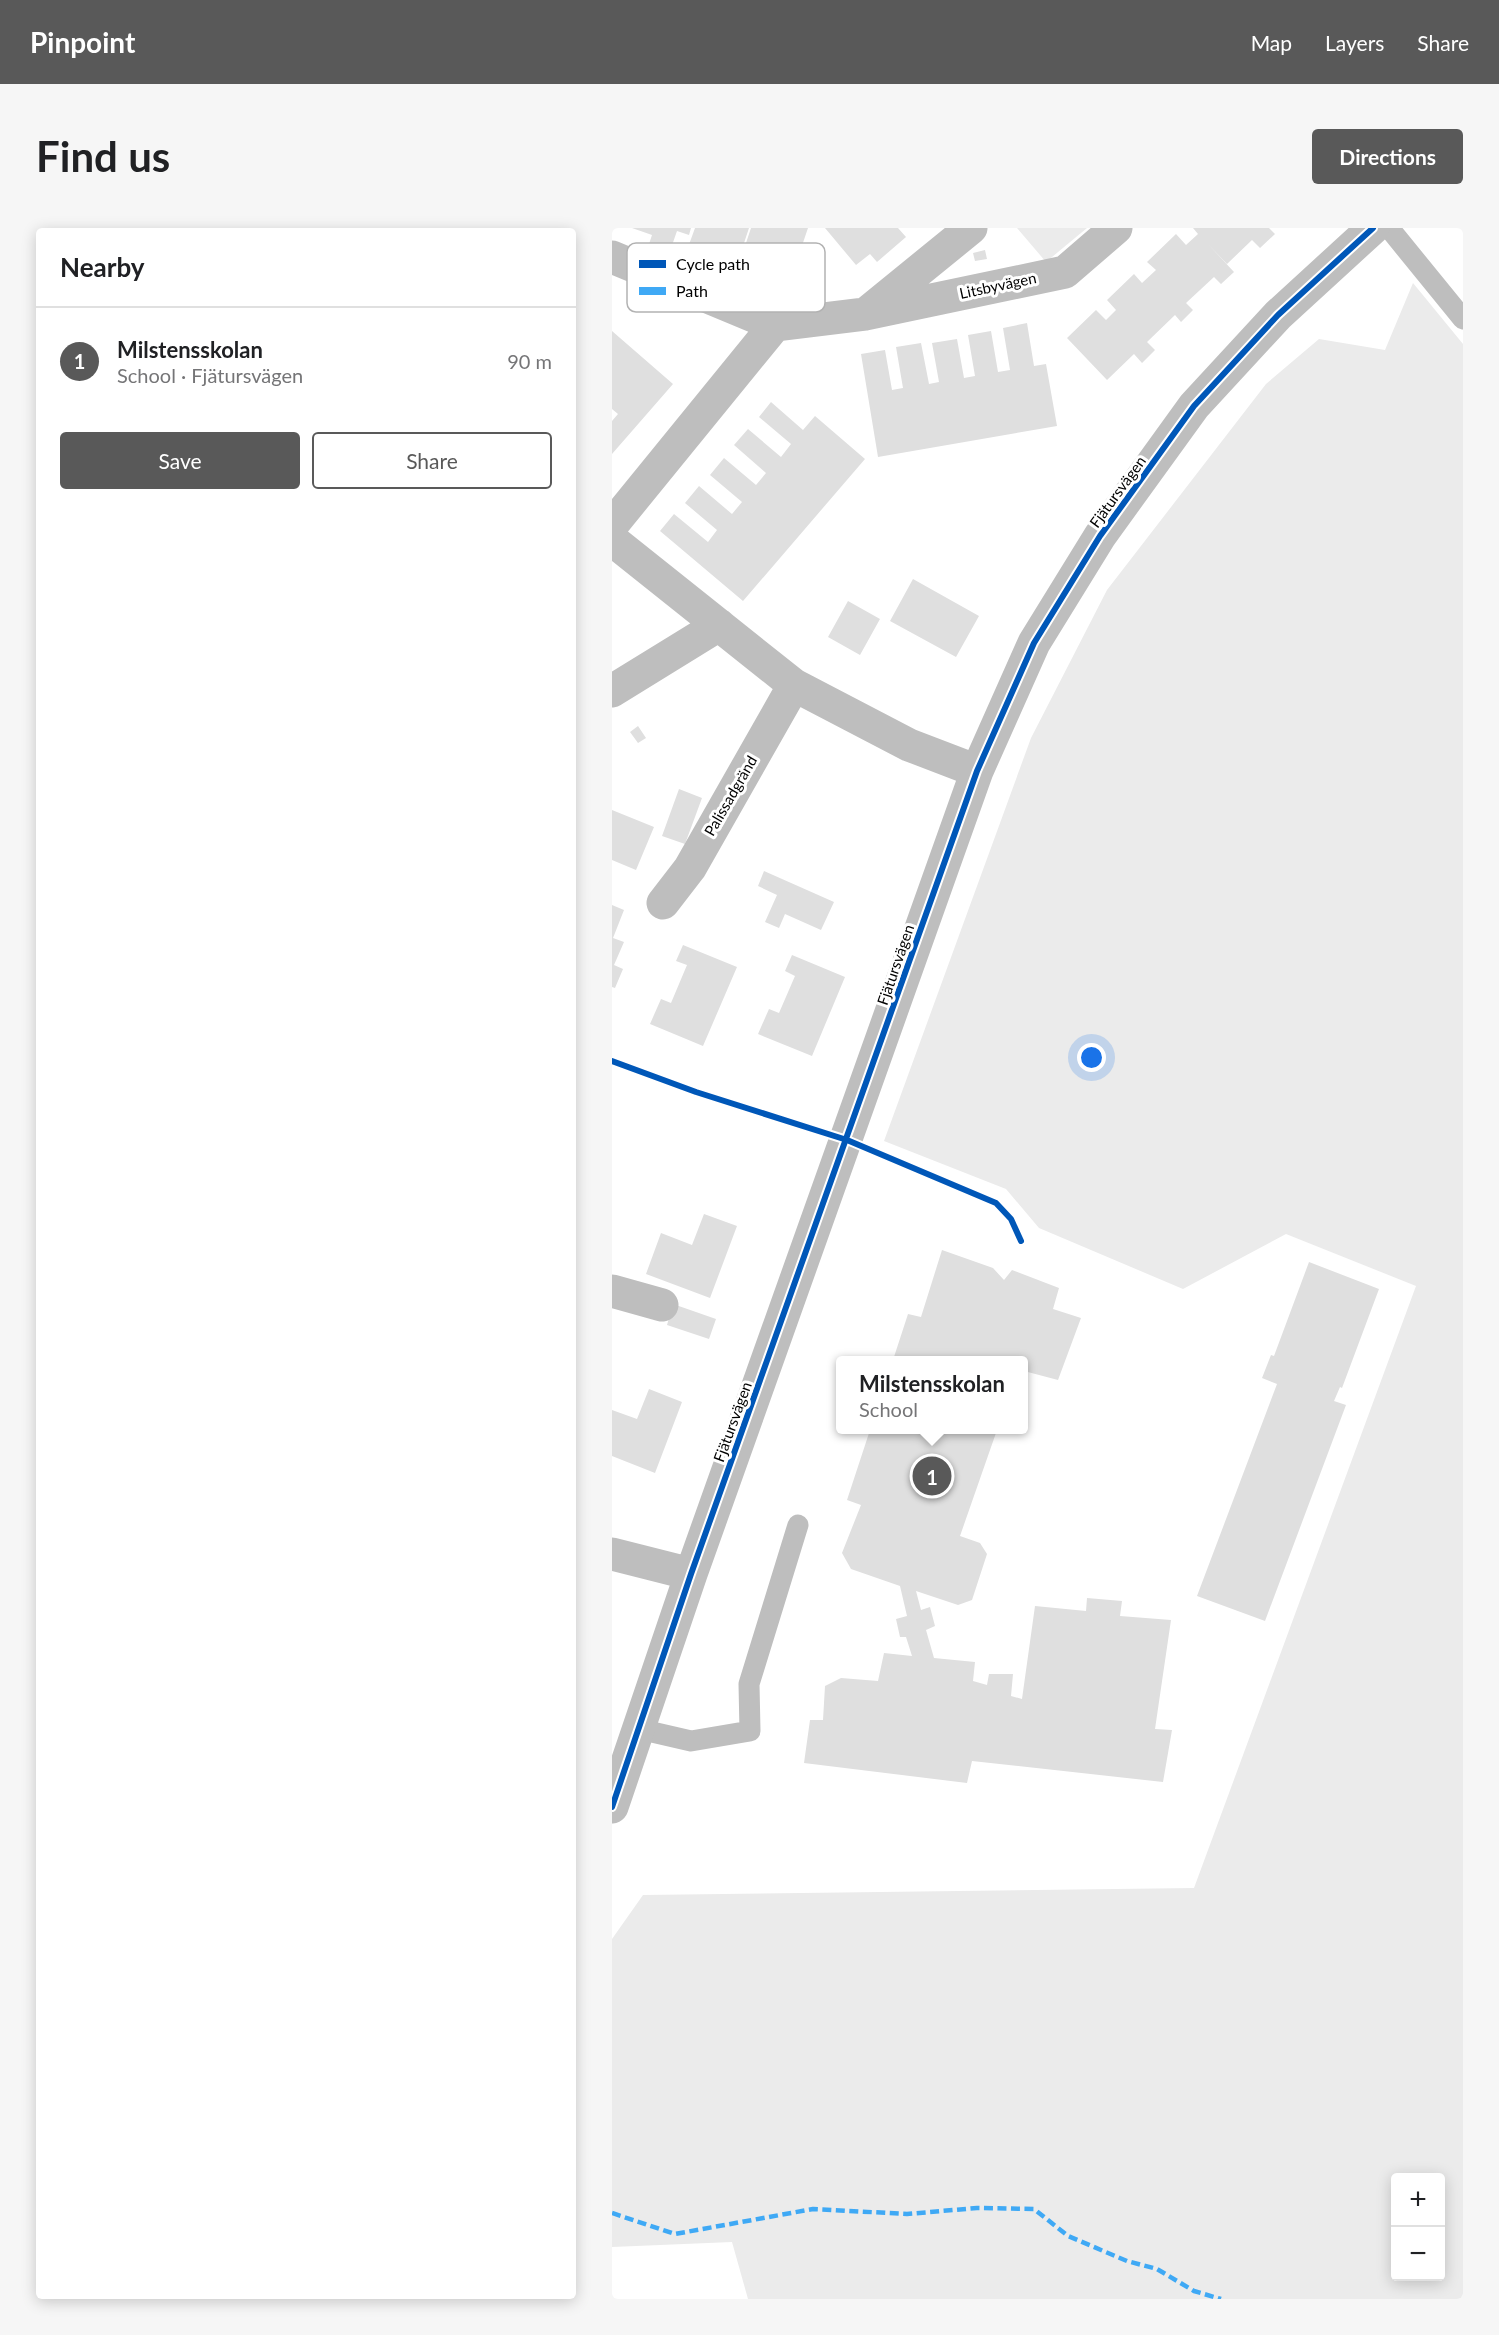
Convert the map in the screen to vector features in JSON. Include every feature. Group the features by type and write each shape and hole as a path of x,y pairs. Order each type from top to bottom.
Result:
{"street":[{"path":"865,314 971,228"},
{"name":"Litsbyvägen","path":"744,312 775,325 865,314 1065,272 1116,228"},
{"name":"Fjätursvägen","path":"612,1807 691,1574 977,771 1034,643 1100,536 1194,406 1278,315 1373,228"},
{"name":"Litsbyvägen","path":"612,257 627,263"},
{"path":"612,525 775,325"},
{"path":"612,540 794,685 909,745 977,771"},
{"path":"612,691 719,625"},
{"name":"Palissadgränd","path":"663,903 690,868 794,685"},
{"path":"614,1296 662,1305"},
{"path":"612,1554 691,1574"}],"lane":[{"path":"1389,228 1463,319"},
{"path":"639,1729 691,1742 750,1731 749,1684 798,1525"}],"shaded area":[{"path":"1017,228 1087,228 1046,262"},
{"path":"1413,283 1463,344 1463,2299 748,2299 732,2242 612,2247 612,1939 643,1895 1194,1888 1416,1286 1286,1234 1183,1289 1039,1228 1006,1189 884,1141 1031,738 1107,590 1266,384 1319,339 1385,350"}],"building":[{"path":"632,228 691,228 689,235 677,231 673,243 649,243 652,235"},
{"path":"695,228 749,228 744,243 690,243"},
{"path":"751,228 808,228 803,243 746,243"},
{"path":"825,228 898,228 906,237 877,262 870,254 856,265"},
{"path":"1193,228 1269,228 1275,234 1260,248 1252,240 1227,264 1207,243 1234,272 1221,284 1214,277 1186,303 1193,310 1181,322 1175,315 1147,342 1155,350 1142,363 1134,354 1107,380 1067,338 1096,310 1106,320 1116,310 1107,300 1134,274 1142,283 1156,270 1147,262 1176,234 1186,245 1198,234"},
{"path":"985,250 987,259 975,261 973,253"},
{"path":"1027,323 1034,366 1046,364 1057,426 878,457 861,354 885,350 892,390 903,388 896,347 921,343 929,384 939,382 932,343 957,339 964,378 975,376 968,335 991,331 998,372 1010,370 1003,328"},
{"path":"612,331 673,384 612,454 612,421 618,414 612,409"},
{"path":"771,402 803,430 815,416 865,459 743,601 660,531 674,514 708,542 717,530 685,503 699,486 732,514 742,502 710,475 724,458 756,485 766,473 734,445 748,429 781,457 791,444 759,417"},
{"path":"913,579 979,616 956,657 890,621"},
{"path":"848,601 880,619 860,655 828,637"},
{"path":"638,726 646,738 638,743 630,732"},
{"path":"679,789 702,798 685,844 662,836"},
{"path":"612,810 654,827 636,870 612,860"},
{"path":"764,871 834,902 821,930 785,914 779,928 765,922 777,895 758,886"},
{"path":"612,905 624,910 613,938 624,942 614,965 623,969 615,988 612,987"},
{"path":"683,945 737,967 703,1046 650,1024 661,999 671,1003 687,965 676,961"},
{"path":"792,955 845,977 812,1056 758,1034 769,1009 779,1013 795,976 785,971"},
{"path":"704,1214 737,1226 710,1298 646,1274 661,1233 692,1245"},
{"path":"942,1250 993,1268 1004,1280 1012,1270 1059,1288 1053,1309 1081,1318 1058,1380 1028,1372 1028,1356 894,1356 908,1314 921,1317"},
{"path":"1309,1262 1379,1289 1342,1388 1340,1387 1334,1401 1346,1405 1265,1621 1197,1596 1277,1384 1262,1378 1271,1355 1274,1356"},
{"path":"673,1304 716,1319 709,1339 667,1325"},
{"path":"649,1389 682,1402 655,1473 612,1456 612,1410 637,1419"},
{"path":"869,1434 996,1434 960,1536 980,1543 987,1554 972,1600 958,1605 916,1591 921,1610 930,1607 935,1626 926,1630 934,1658 975,1662 973,1681 987,1685 989,1674 1013,1674 1011,1696 1022,1699 1035,1606 1086,1611 1087,1598 1122,1601 1120,1616 1171,1620 1155,1729 1172,1730 1163,1782 972,1761 967,1783 804,1763 810,1720 823,1720 825,1686 841,1678 878,1681 884,1653 912,1656 906,1637 900,1637 896,1619 907,1616 900,1586 851,1569 842,1553 861,1505 847,1500"}],"marked path":[{"path":"612,2213 675,2234 813,2209 907,2214 977,2208 1034,2209 1068,2236 1127,2261 1157,2269 1194,2291 1221,2299"}],"cycle path":[{"path":"612,1807 691,1574 977,771 1034,643 1100,536 1194,406 1278,315 1373,228"},
{"path":"612,1061 696,1092 847,1140 996,1203 1011,1219 1021,1241"}],"place":[{"name":"Milstensskolan","path":"932,1476"}]}
